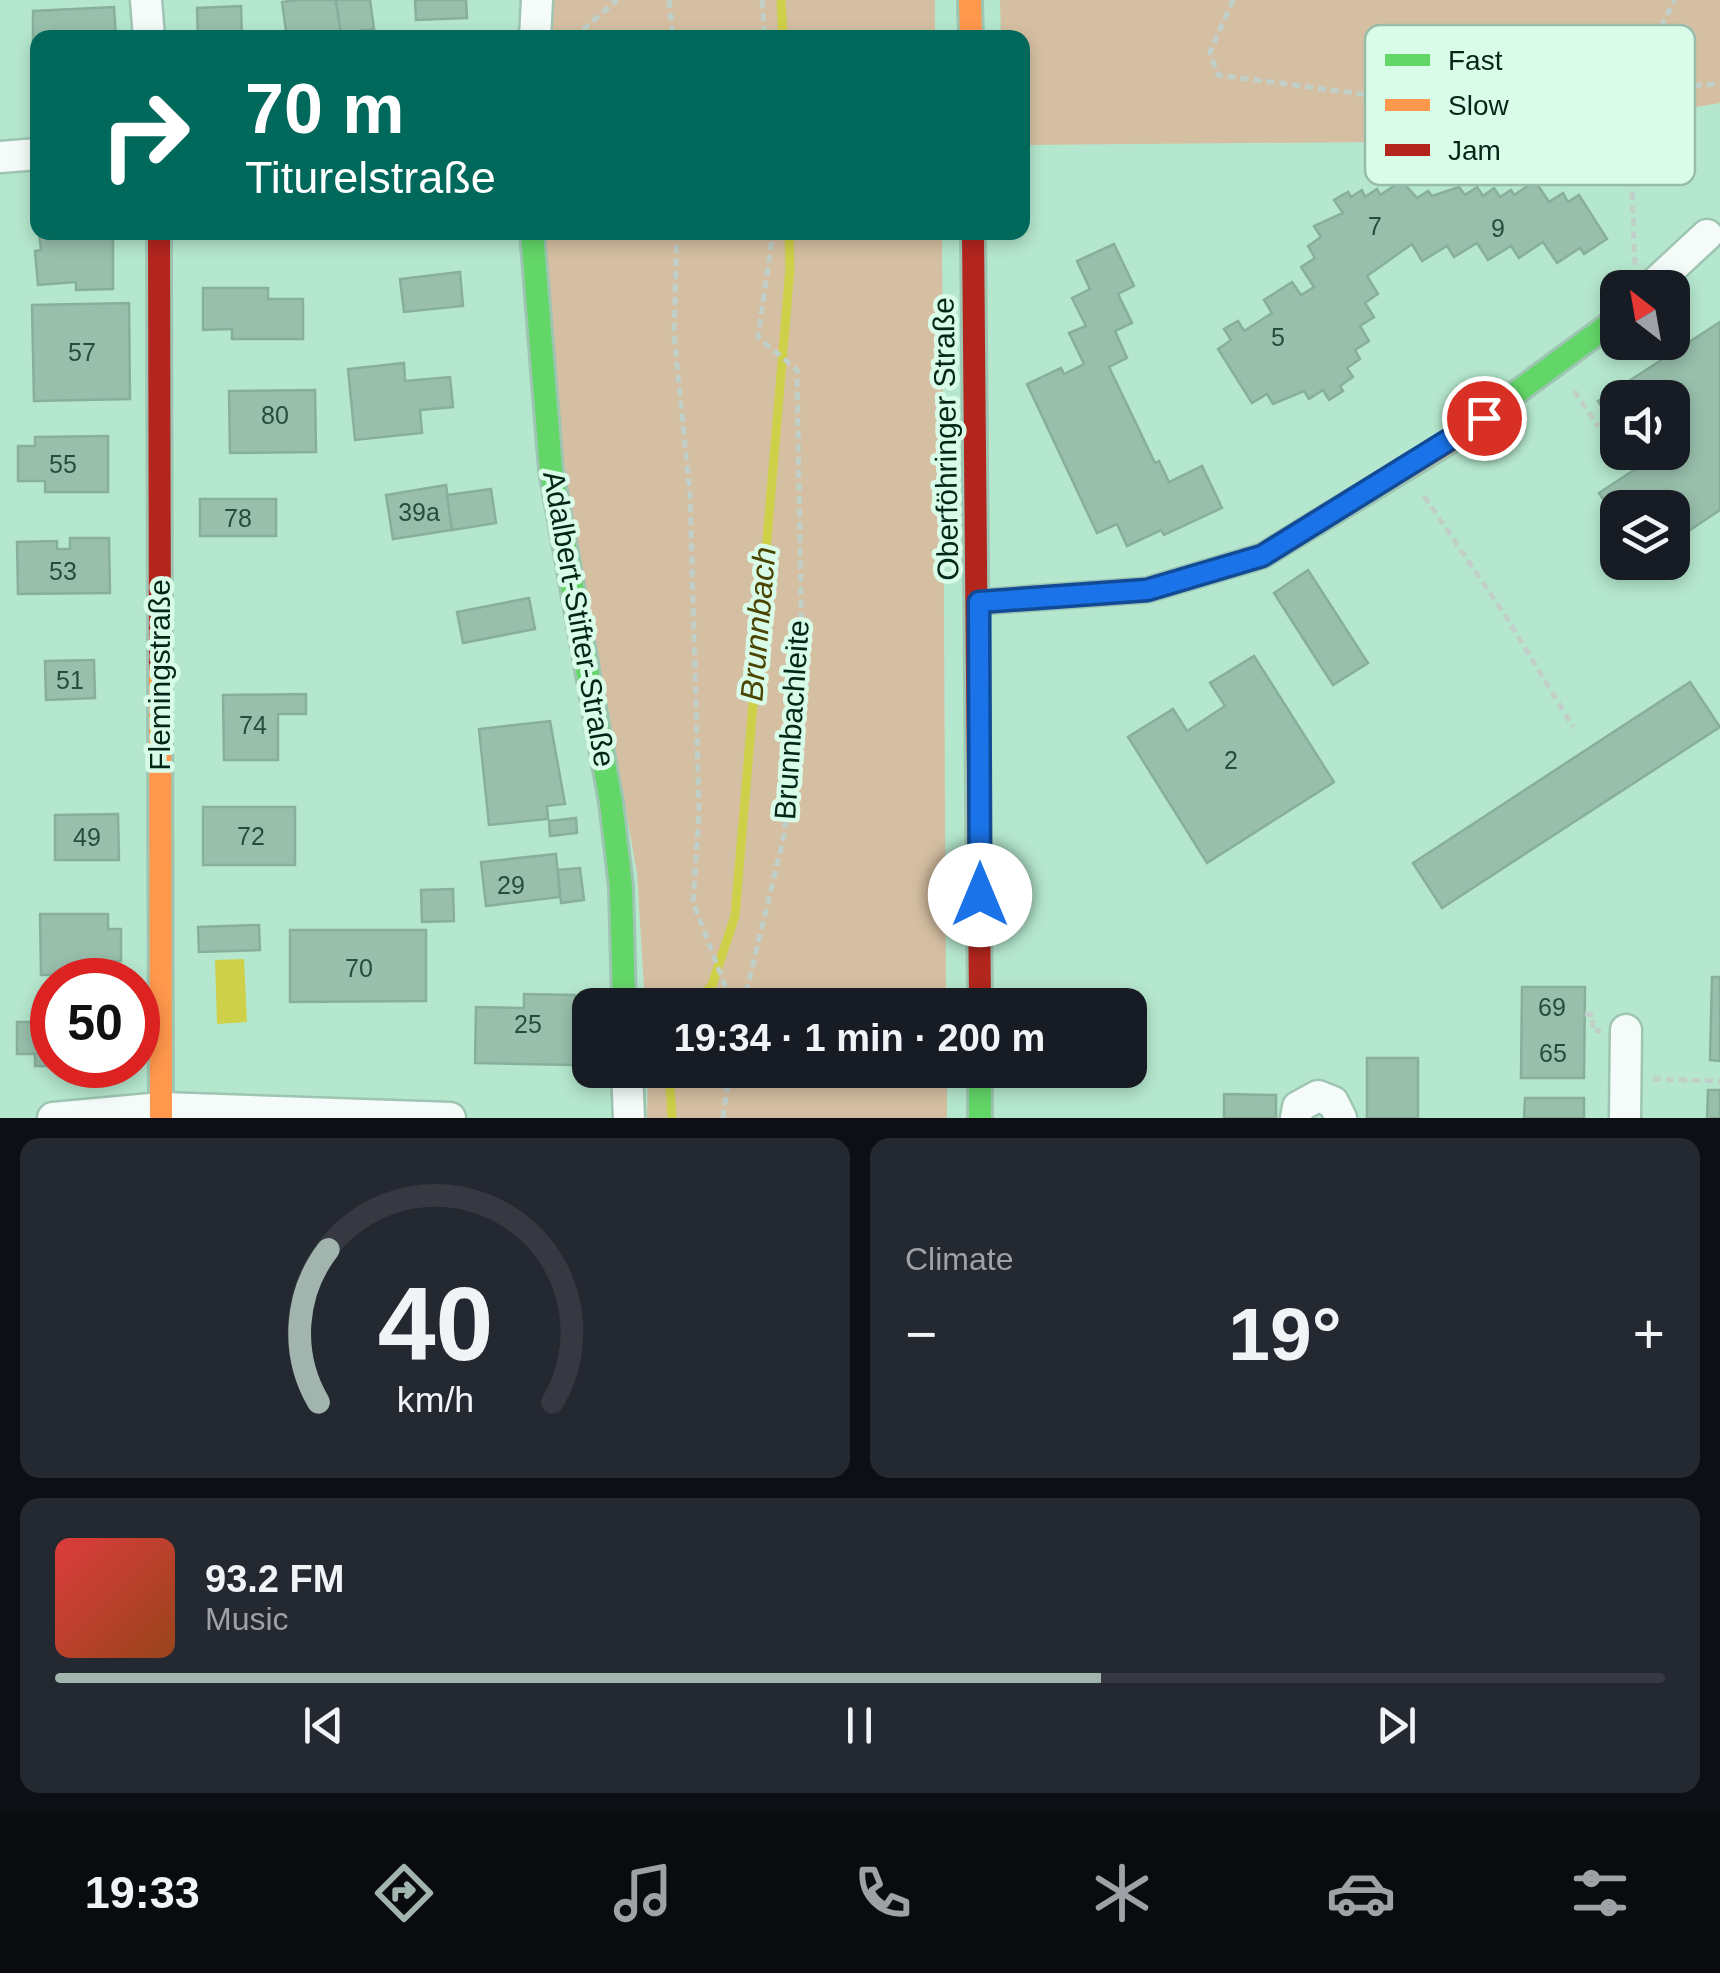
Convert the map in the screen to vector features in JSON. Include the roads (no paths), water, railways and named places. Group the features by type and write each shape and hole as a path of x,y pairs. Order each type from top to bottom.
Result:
{"street":[{"path":"146,0 148,30"},
{"path":"535,30 537,0"},
{"path":"970,0 971,30"},
{"path":"0,157 30,155"},
{"path":"1655,270 1707,235"},
{"name":"Flemingstraße","path":"159,240 161,1113"},
{"name":"Adalbert-Stifter-Straße","path":"533,240 551,470 612,802 621,888 624,988"},
{"name":"Oberföhringer Straße","path":"974,240 980,988"},
{"path":"979,602 1147,590 1262,556 1460,436 1600,331"},
{"path":"1625,1118 1626,1030"},
{"path":"628,1088 629,1118"},
{"path":"980,1088 980,1118"},
{"path":"1296,1118 1298,1108 1318,1096 1334,1102 1341,1118"},
{"path":"53,1118 161,1113 450,1118"}],"waterway":[{"name":"Brunnbach","path":"781,0 783,30"},
{"name":"Brunnbach","path":"709,988 735,916 790,268 789,240"},
{"name":"Brunnbach","path":"670,1088 672,1117"}]}
